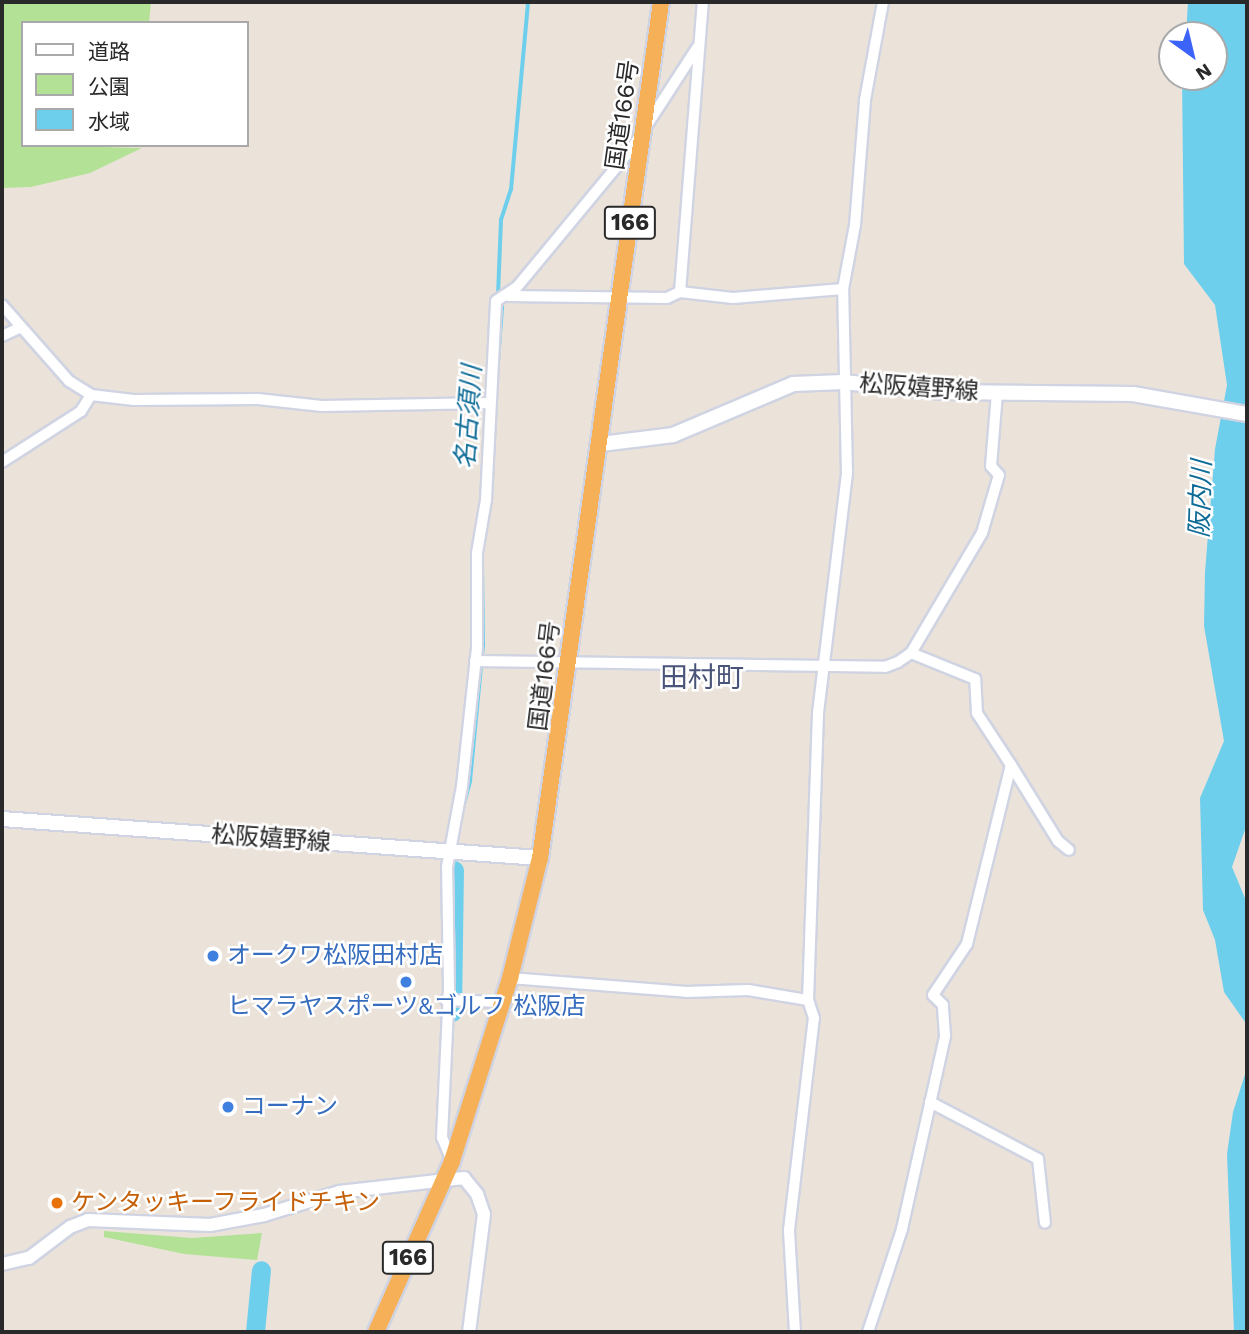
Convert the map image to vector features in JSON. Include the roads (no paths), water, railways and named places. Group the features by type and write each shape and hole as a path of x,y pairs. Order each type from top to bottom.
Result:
{"highway":[{"name":"国道166号","path":"376,1332 452,1161 509,978 540,858 601,444 618,299 661,2"}],"main road":[{"name":"松阪嬉野線","path":"601,444 673,435 793,384 843,382 997,393 1133,394 1247,414"},
{"name":"松阪嬉野線","path":"2,819 540,858"}],"street":[{"path":"680,292 697,48 703,2"},
{"path":"795,1332 789,1230 814,1018 808,1000 818,713 847,473 843,289 855,225 865,100 883,2"},
{"path":"452,1161 442,1137 450,1001 450,850 480,661 477,553 486,499 490,403 504,298 644,133 697,48"},
{"path":"504,298 667,298 680,292 733,298 843,289"},
{"path":"2,305 19,328 69,381 90,395 134,400 258,399 322,406 490,403"},
{"path":"2,336 19,328"},
{"path":"480,661 885,667 911,653 982,533 999,475 991,466 997,393"},
{"path":"2,461 81,411 90,395"},
{"path":"911,653 975,679 976,713 1058,841 1069,849"},
{"path":"867,1332 902,1228 945,1036 943,1005 933,995 967,944 1011,765"},
{"path":"509,978 686,992 748,990 808,1000"},
{"path":"450,1001 502,1002"},
{"path":"930,1102 1038,1159 1045,1223"},
{"path":"2,1264 29,1258 70,1227 88,1220 210,1225 264,1215 339,1192 440,1183 464,1178 477,1194 484,1214 469,1332"}],"water":[{"name":"阪内川","path":"1188,2 1247,2 1247,824 1232,867 1247,903 1247,1052 1245,1022 1224,992 1215,940 1203,910 1200,798 1224,741 1204,626 1205,572 1215,449 1227,385 1215,305 1184,264 1182,91 1228,91 1228,21 1187,21"},
{"path":"1247,1068 1247,1332 1234,1332 1227,1154 1233,1112"}],"waterway":[{"name":"名古須川","path":"496,388 502,308 498,295 501,220 511,190 528,2"},
{"name":"名古須川","path":"460,819 470,781 483,645 482,563"},
{"name":"名古須川","path":"452,1012 454,870"},
{"name":"名古須川","path":"255,1332 261,1270"}],"place":[{"name":"オークワ松阪田村店","path":"213,956"},
{"name":"ヒマラヤスポーツ&ゴルフ 松阪店","path":"406,982"},
{"name":"コーナン","path":"228,1107"},
{"name":"ケンタッキーフライドチキン","path":"57,1203"}],"district":[{"name":"田村町","path":"702,678"}]}
